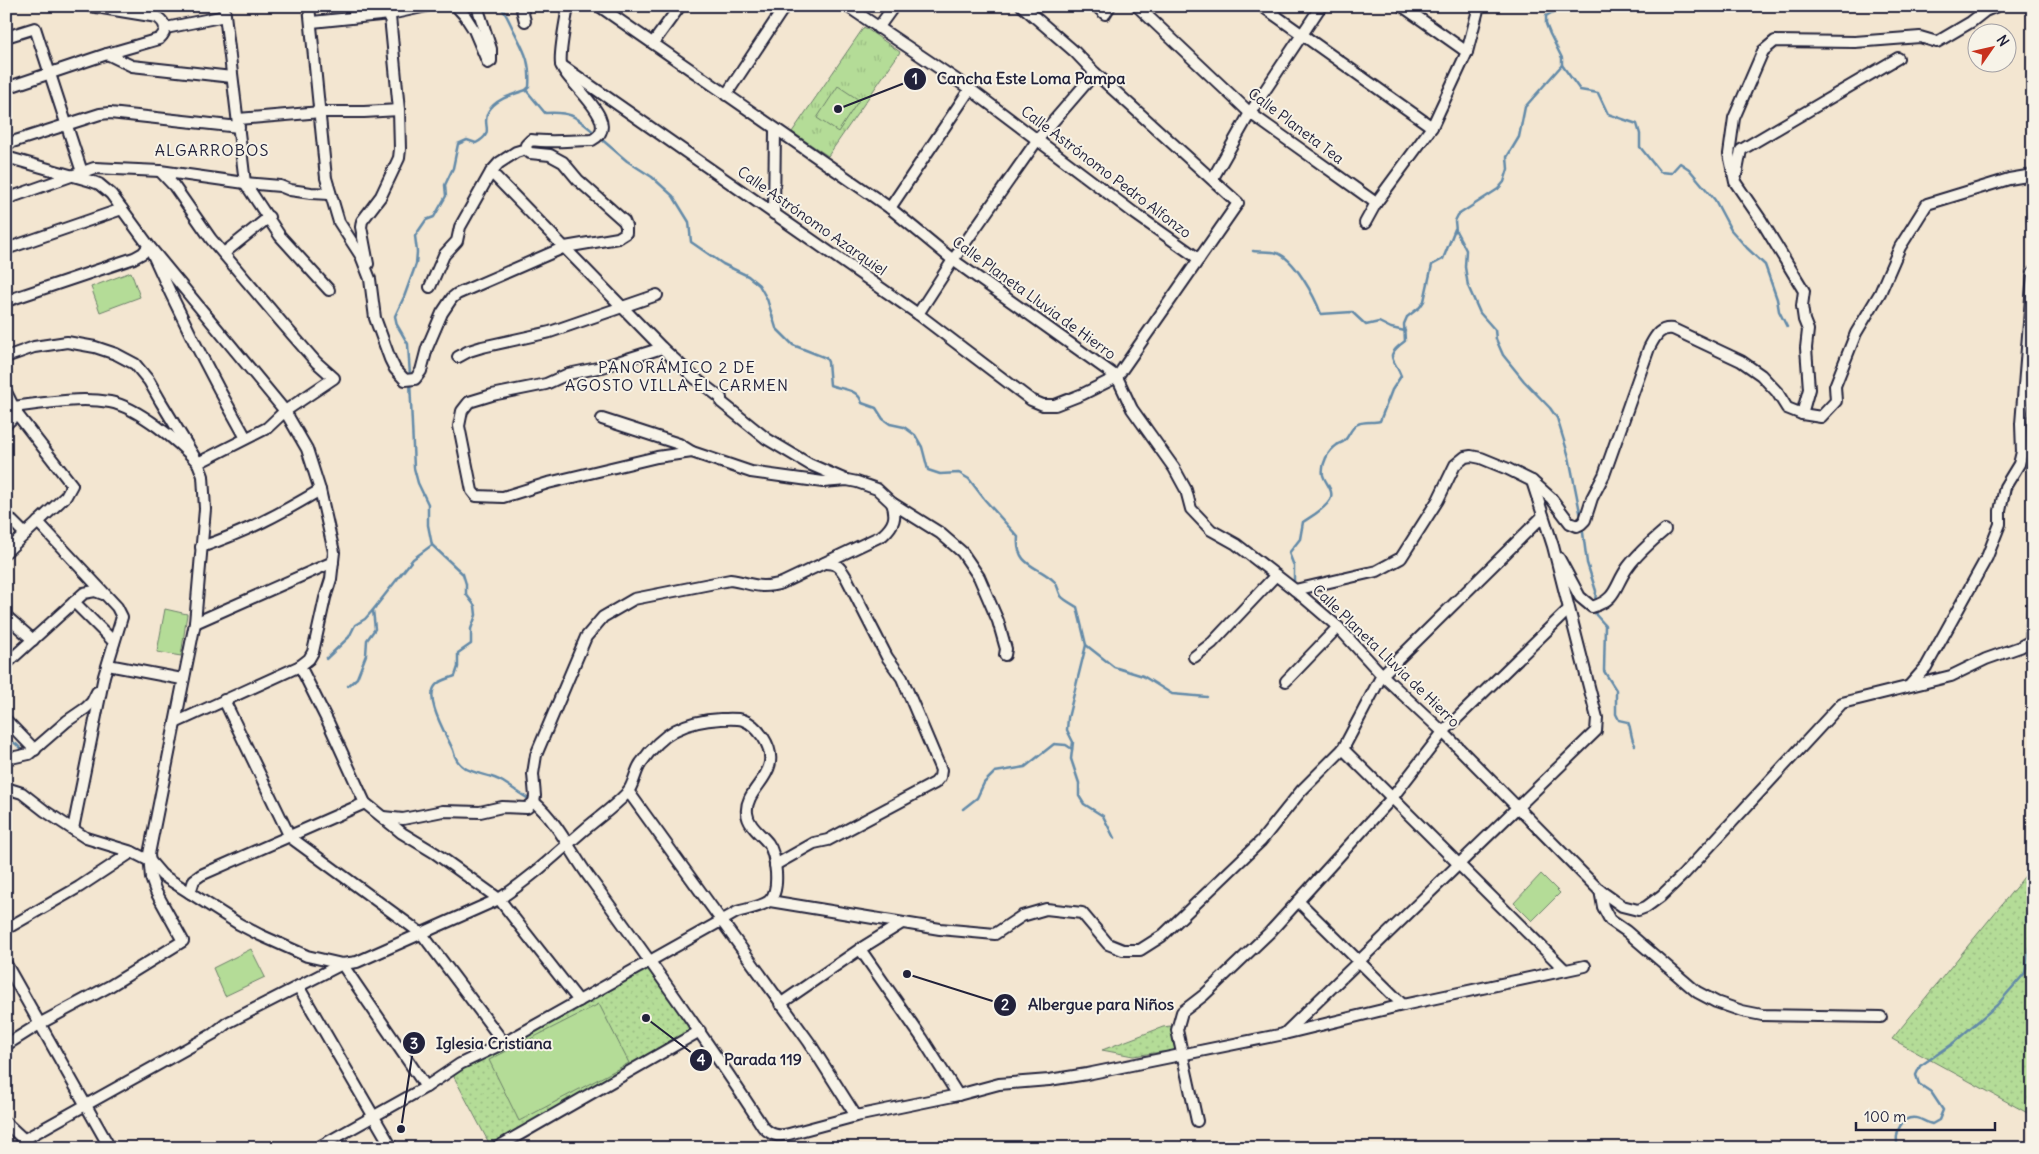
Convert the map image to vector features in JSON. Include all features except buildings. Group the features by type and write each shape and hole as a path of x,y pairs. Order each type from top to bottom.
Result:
{"street":[{"path":"6,88 107,54 159,39 164,35 166,28 163,22 156,17 125,9 90,6"},
{"path":"309,6 321,112 326,178 339,222 361,256 370,279"},
{"path":"312,22 427,6"},
{"path":"456,6 474,30 488,63 491,61 491,49 476,6"},
{"path":"520,6 524,21"},
{"path":"526,149 526,145 531,140 554,143 573,139 592,140 600,133 601,126 594,107 567,77 561,65 568,6"},
{"name":"Calle Planeta Lluvia de Hierro","path":"599,6 775,130 890,208 954,260 1117,377 1132,409 1174,468 1186,490 1191,509 1211,530 1236,544 1295,590 1338,627 1382,675 1443,732 1600,890 1622,906 1638,910 1646,907 1684,874 1842,703 1951,676 1986,659 2020,647 2032,640"},
{"path":"653,43 680,6"},
{"path":"726,95 784,6"},
{"name":"Calle Astrónomo Pedro Alfonzo","path":"847,6 970,89 1134,213 1199,259"},
{"path":"878,28 894,6"},
{"path":"1022,6 1075,52 1095,73 1238,202 1117,377"},
{"path":"1096,6 1108,10"},
{"name":"Calle Planeta Tea","path":"1137,6 1250,113 1376,203"},
{"path":"1262,6 1432,127"},
{"path":"1213,178 1250,113 1321,6"},
{"path":"1402,6 1467,52"},
{"path":"1365,224 1376,203 1432,127 1467,52 1479,6"},
{"path":"1802,414 1809,388 1806,348 1808,330 1802,306 1804,291 1765,227 1734,182 1730,154 1734,118 1763,52 1775,41 1855,42 1920,37 1937,42 1971,22 1985,11 1997,6"},
{"path":"389,10 399,110 399,158 381,196 362,221 361,227 375,318 390,359 405,380 414,379 421,371 432,334 452,298 472,287 565,247 618,238 626,233 624,221 578,180 563,162 550,155 530,153 526,149"},
{"path":"166,28 224,11 245,183 280,236 329,290"},
{"path":"6,36 35,28 67,124 78,173"},
{"path":"107,54 132,66 232,77"},
{"path":"1734,182 1741,150 1898,58"},
{"name":"Calle Astrónomo Azarquiel","path":"561,65 918,314 1031,400 1043,405 1067,402 1117,377"},
{"path":"918,314 1038,140 1095,73"},
{"path":"890,208 970,89"},
{"path":"6,144 87,116 110,113 238,123 321,112 399,110"},
{"path":"774,214 775,130"},
{"path":"430,287 444,255 457,241 460,227 491,172 516,152 526,149"},
{"path":"6,156 78,173 106,189 149,246 285,411 307,449 320,490 334,552 313,652 309,660 300,666 175,723"},
{"path":"6,199 94,168 160,171 330,194"},
{"path":"160,171 174,186 211,239 316,362 334,378 285,411 267,428 198,463"},
{"path":"491,172 622,308 696,379 716,393 721,398 721,402 767,439 809,464 847,480 877,489 892,503 944,536 962,552 971,564 998,621 1006,649 1005,655"},
{"path":"1295,590 1377,570 1402,558 1438,500 1456,465 1465,457 1481,458 1532,481 1546,492 1570,523 1577,526 1584,522 1592,498 1604,475 1649,348 1657,334 1667,329 1672,329 1741,361 1761,375 1777,392 1786,408 1802,414 1821,417 1836,401 1835,386 1856,333 1880,293 1900,247 1927,204 2009,178 2033,175"},
{"path":"6,249 122,209"},
{"path":"224,253 269,217"},
{"path":"6,301 134,258 143,253 149,246"},
{"path":"149,246 180,315 246,438"},
{"path":"1910,685 1926,667 1987,557 2000,524 2000,511 2005,487 2019,464 2022,452 2021,424 2033,272"},
{"path":"458,357 470,351 550,332 657,294"},
{"path":"6,357 34,346 67,342 95,347 125,358 135,364 149,381 198,463 205,488 206,509 194,622 149,854 151,878 156,892 183,941 110,986 41,1023 6,1045"},
{"path":"662,348 602,367 568,374 546,384 492,395 469,402 462,411 459,426 472,491 476,496 503,497 548,483 656,457 692,452"},
{"path":"6,392 15,410 72,485 66,496 6,552"},
{"path":"15,410 86,401 109,402 120,405 161,429 198,463"},
{"path":"6,424 15,410"},
{"path":"602,419 679,444 692,452 766,474 823,482 847,480"},
{"path":"1284,1034 1592,736 1598,725 1553,546 1532,481"},
{"path":"202,547 243,532 282,514 320,490"},
{"path":"383,816 403,820 444,811 480,812 502,807 526,808 534,802 533,765 536,755 586,637 603,617 634,599 730,580 754,587 769,587 782,583 883,535 891,528 894,520 895,512 892,503"},
{"path":"6,515 26,534"},
{"path":"317,1148 426,1087 460,1064 504,1043 737,912 770,901 940,929 996,934 1022,916 1046,909 1082,913 1108,944 1123,950 1140,950 1162,936 1261,841 1301,791 1343,749 1382,675 1543,516"},
{"path":"6,759 22,757 35,750 67,721 92,702 104,676 122,617 117,607 38,522"},
{"path":"1553,546 1580,597 1592,607 1605,603 1628,567 1650,542 1665,530"},
{"path":"194,622 333,562"},
{"path":"774,865 814,843 828,840 935,783 940,777 941,770 902,678 887,657 840,568 834,563 824,563"},
{"path":"1194,658 1212,643 1276,576"},
{"path":"6,664 74,602 89,591 104,594"},
{"path":"74,602 114,642"},
{"path":"2032,640 2033,603"},
{"path":"1196,1121 1177,1030 1182,1012 1209,990 1270,932 1392,798 1443,732 1568,610"},
{"path":"6,616 33,640"},
{"path":"1286,681 1338,627"},
{"path":"108,664 182,679"},
{"path":"300,666 330,724 365,803 402,833 435,853 499,900 579,1000"},
{"path":"73,830 104,676"},
{"path":"224,700 290,837 422,934 504,1043"},
{"path":"23,1140 213,1034 227,1023 298,986 342,964 357,962 499,900 548,863 628,792 636,772 650,752 666,736 690,723 734,719 750,724 764,740 770,757 770,765 749,801 747,815 753,827 769,844 774,865 775,892 770,901"},
{"path":"6,720 35,750"},
{"path":"1343,749 1565,970"},
{"path":"6,779 73,830 99,843 132,852 150,861 162,875 239,924 307,956 342,964 426,1087"},
{"path":"6,788 22,793"},
{"path":"628,792 809,1042 856,1116"},
{"path":"534,802 553,821 579,864 700,1031 763,1128 768,1132 781,1136 856,1116 958,1095 999,1084 1076,1076 1182,1053 1284,1034 1402,1005 1585,966"},
{"path":"190,893 194,880 201,875 365,803"},
{"path":"6,929 79,887 132,852"},
{"path":"1600,890 1602,906 1610,920 1626,931 1697,992 1716,1002 1742,1012 1762,1015 1880,1017"},
{"path":"1298,901 1402,1005"},
{"path":"780,1004 860,949 902,923"},
{"path":"860,949 958,1095"},
{"path":"6,964 110,1148"},
{"path":"298,986 392,1148"},
{"path":"496,1148 700,1031"},
{"path":"6,1123 33,1148"}],"green space":[{"path":"864,27 900,52 828,156 792,132"},
{"path":"838,86 859,100 838,132 817,118"},
{"path":"131,272 140,297 100,312 91,287"},
{"path":"165,609 187,614 181,656 157,652"},
{"path":"2033,866 2033,1116 1892,1039"},
{"path":"1541,874 1560,893 1532,921 1514,903"},
{"path":"251,949 265,977 225,996 213,968"},
{"path":"650,969 692,1030 494,1145 489,1143 454,1077 454,1073"},
{"path":"599,1004 629,1063 519,1121 489,1060"},
{"path":"1170,1026 1173,1028 1178,1049 1133,1056 1102,1050 1163,1027"}],"waterway":[{"path":"500,6 507,16 528,62 529,87 526,90 545,113 562,113 573,116 596,134"},
{"path":"1575,6 1546,16 1546,24 1562,58 1562,65 1525,107 1519,137 1507,157 1508,169 1504,182 1498,189 1458,215 1455,221 1456,231 1466,250 1465,267 1468,286 1480,313 1495,330 1496,339 1503,355 1557,418 1569,457 1581,517"},
{"path":"1562,65 1580,90 1598,93 1608,114 1637,124 1640,134 1640,147 1660,172 1671,173 1680,163 1689,169 1715,200 1731,230 1765,265 1777,299 1779,311 1787,327"},
{"path":"410,376 408,344 397,325 395,316 416,264 415,236 426,220 434,217 446,196 445,185 453,168 458,144 467,140 476,143 482,139 487,132 486,117 491,107 505,98 526,90"},
{"path":"600,138 627,161 652,177 673,196 689,222 691,242 723,264 748,276 759,285 767,299 776,328 793,345 826,358 830,385 853,392 860,398 862,403 876,408 883,419 890,424 904,427 915,435 922,447 928,470 940,474 959,473 969,479 1018,537 1018,547 1024,560 1055,582 1061,596 1077,607 1086,645 1068,718 1067,730 1073,742 1071,759 1079,783 1079,796 1084,804 1103,816 1114,838"},
{"path":"1294,581 1294,566 1289,553 1300,539 1303,522 1325,506 1331,497 1331,490 1323,475 1326,458 1338,444 1346,439 1355,426 1380,421 1392,390 1401,376 1392,355 1405,341 1404,324 1407,317 1420,307 1424,301 1432,265 1443,259 1455,229"},
{"path":"1253,251 1271,252 1284,256 1297,270 1314,298 1321,314 1352,312 1366,325 1379,322 1391,328 1405,331"},
{"path":"410,381 414,468 418,483 428,504 428,525 432,545 463,574 466,594 475,606 476,615 471,629 471,644 458,653 458,667 455,676 443,680 433,690 434,706 456,759 461,765 473,772 496,778 527,798"},
{"path":"1582,525 1587,563 1596,591 1595,603"},
{"path":"348,686 357,678 366,655 367,640 375,629 373,610 413,559 432,545"},
{"path":"1594,609 1596,615 1605,625 1604,671 1616,690 1616,714 1619,720 1628,722 1635,745"},
{"path":"326,659 349,637 355,625 365,619 373,610"},
{"path":"1086,645 1114,667 1143,676 1172,694 1207,697"},
{"path":"6,739 21,749"},
{"path":"963,809 977,798 984,783 995,772 1025,767 1054,744 1066,745 1072,749"},
{"path":"1898,1148 1898,1131 1904,1122 1913,1118 1932,1124 1939,1120 1943,1110 1931,1092 1919,1084 1916,1075 1920,1066 1951,1045 1997,1005 2025,973 2032,930 2026,920 2028,906 2033,896"}],"place":[{"name":"Cancha Este Loma Pampa","path":"838,109"},
{"name":"Albergue para Niños","path":"907,974"},
{"name":"Parada 119","path":"646,1018"},
{"name":"Iglesia Cristiana","path":"401,1129"}],"district":[{"name":"ALGARROBOS","path":"212,150"},
{"name":"PANORÁMICO 2 DE AGOSTO VILLA EL CARMEN","path":"677,376"}]}
